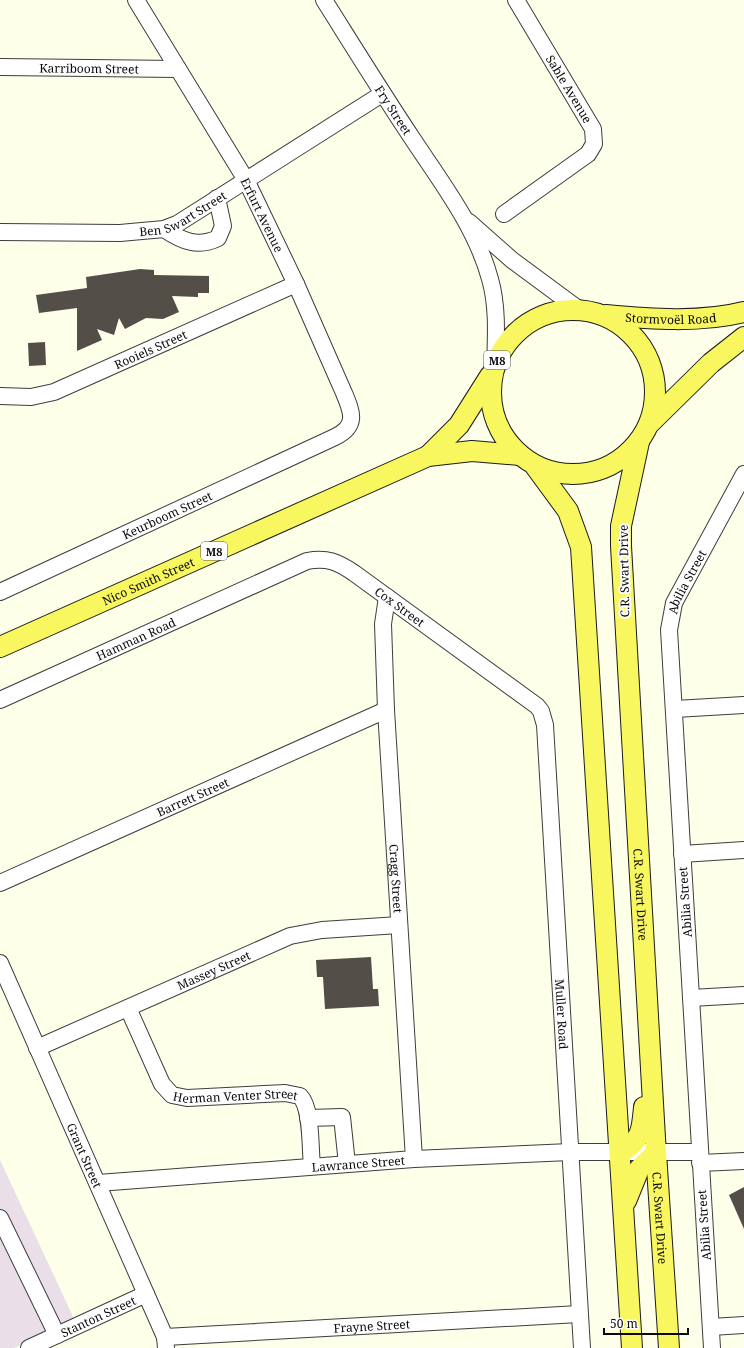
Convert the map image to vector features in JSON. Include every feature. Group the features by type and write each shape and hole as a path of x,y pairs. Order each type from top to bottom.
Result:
{"main road":[{"name":"Stormvoël Road","path":"590,312 613,321 630,332 640,345 649,359 656,388 655,404 650,423 639,442 617,462 593,472 575,475 560,474 528,460 504,438 494,416 490,396 494,368 507,343 527,324 553,313 590,312 641,318 692,318 727,316 744,312"},
{"name":"Stormvoël Road","path":"650,423 711,363 744,337"},
{"name":"Nico Smith Street","path":"428,456 452,433 466,416 494,368"},
{"name":"C.R. Swart Drive","path":"639,442 621,526 621,546 651,1078 669,1348"},
{"name":"Nico Smith Street","path":"0,647 428,456 472,451 528,460"},
{"path":"528,460 568,511 581,547 632,1348"},
{"path":"620,1153 630,1147 639,1138 645,1098 651,1078"},
{"path":"623,1207 639,1169 656,1153"}],"street":[{"name":"Erfurt Avenue","path":"136,0 246,180 296,284 351,410 352,416 349,427 344,433 335,437"},
{"name":"Fry Street","path":"324,0 382,94 465,218 485,263 493,290 496,316 494,368"},
{"name":"Sable Avenue","path":"504,214 588,154 595,139 593,129 516,0"},
{"name":"Karriboom Street","path":"0,67 178,69"},
{"name":"Ben Swart Street","path":"0,232 120,233 164,229 177,224 382,94"},
{"path":"164,229 172,235 194,243 207,243 218,238 224,226 217,198"},
{"name":"Fry Street","path":"465,218 516,262 590,312"},
{"name":"Rooiels Street","path":"0,396 31,397 54,392 296,284"},
{"name":"Keurboom Street","path":"0,592 335,437"},
{"name":"Abilia Street","path":"712,1348 670,641 671,609 740,492 744,474"},
{"name":"Cox Street","path":"272,578 307,561 327,559 345,566 518,691"},
{"name":"Hamman Road","path":"0,700 272,578"},
{"name":"Cragg Street","path":"388,598 383,624 386,710 414,1160"},
{"name":"Muller Road","path":"518,691 541,711 545,726 582,1348"},
{"path":"675,709 744,705"},
{"name":"Barrett Street","path":"0,883 386,710"},
{"path":"682,854 744,850"},
{"name":"Massey Street","path":"37,1048 290,936 339,928 399,925"},
{"name":"Grant Street","path":"0,963 98,1183 146,1294 165,1343"},
{"path":"692,998 744,995"},
{"name":"Herman Venter Street","path":"128,1008 162,1084 172,1095 187,1098 291,1093 303,1099 308,1118 312,1166"},
{"path":"308,1118 342,1117 347,1164"},
{"name":"Lawrance Street","path":"98,1183 312,1166 570,1152 656,1153 744,1161"},
{"path":"0,1218 57,1335"},
{"name":"Stanton Street","path":"29,1348 146,1294"},
{"name":"Frayne Street","path":"165,1343 579,1314"},
{"path":"711,1327 744,1325"}],"shaded area":[{"path":"0,1160 75,1321 14,1348 0,1348"}],"building":[{"path":"140,269 154,270 154,275 209,276 209,293 198,293 198,297 172,296 179,312 163,319 146,318 125,329 119,318 114,335 97,329 102,340 77,351 77,308 39,313 36,295 87,288 86,277"},
{"path":"45,342 46,365 29,366 28,343"},
{"path":"371,957 373,989 378,989 379,1006 325,1009 323,977 317,977 316,960"},
{"path":"744,1187 744,1229 729,1195"}]}
